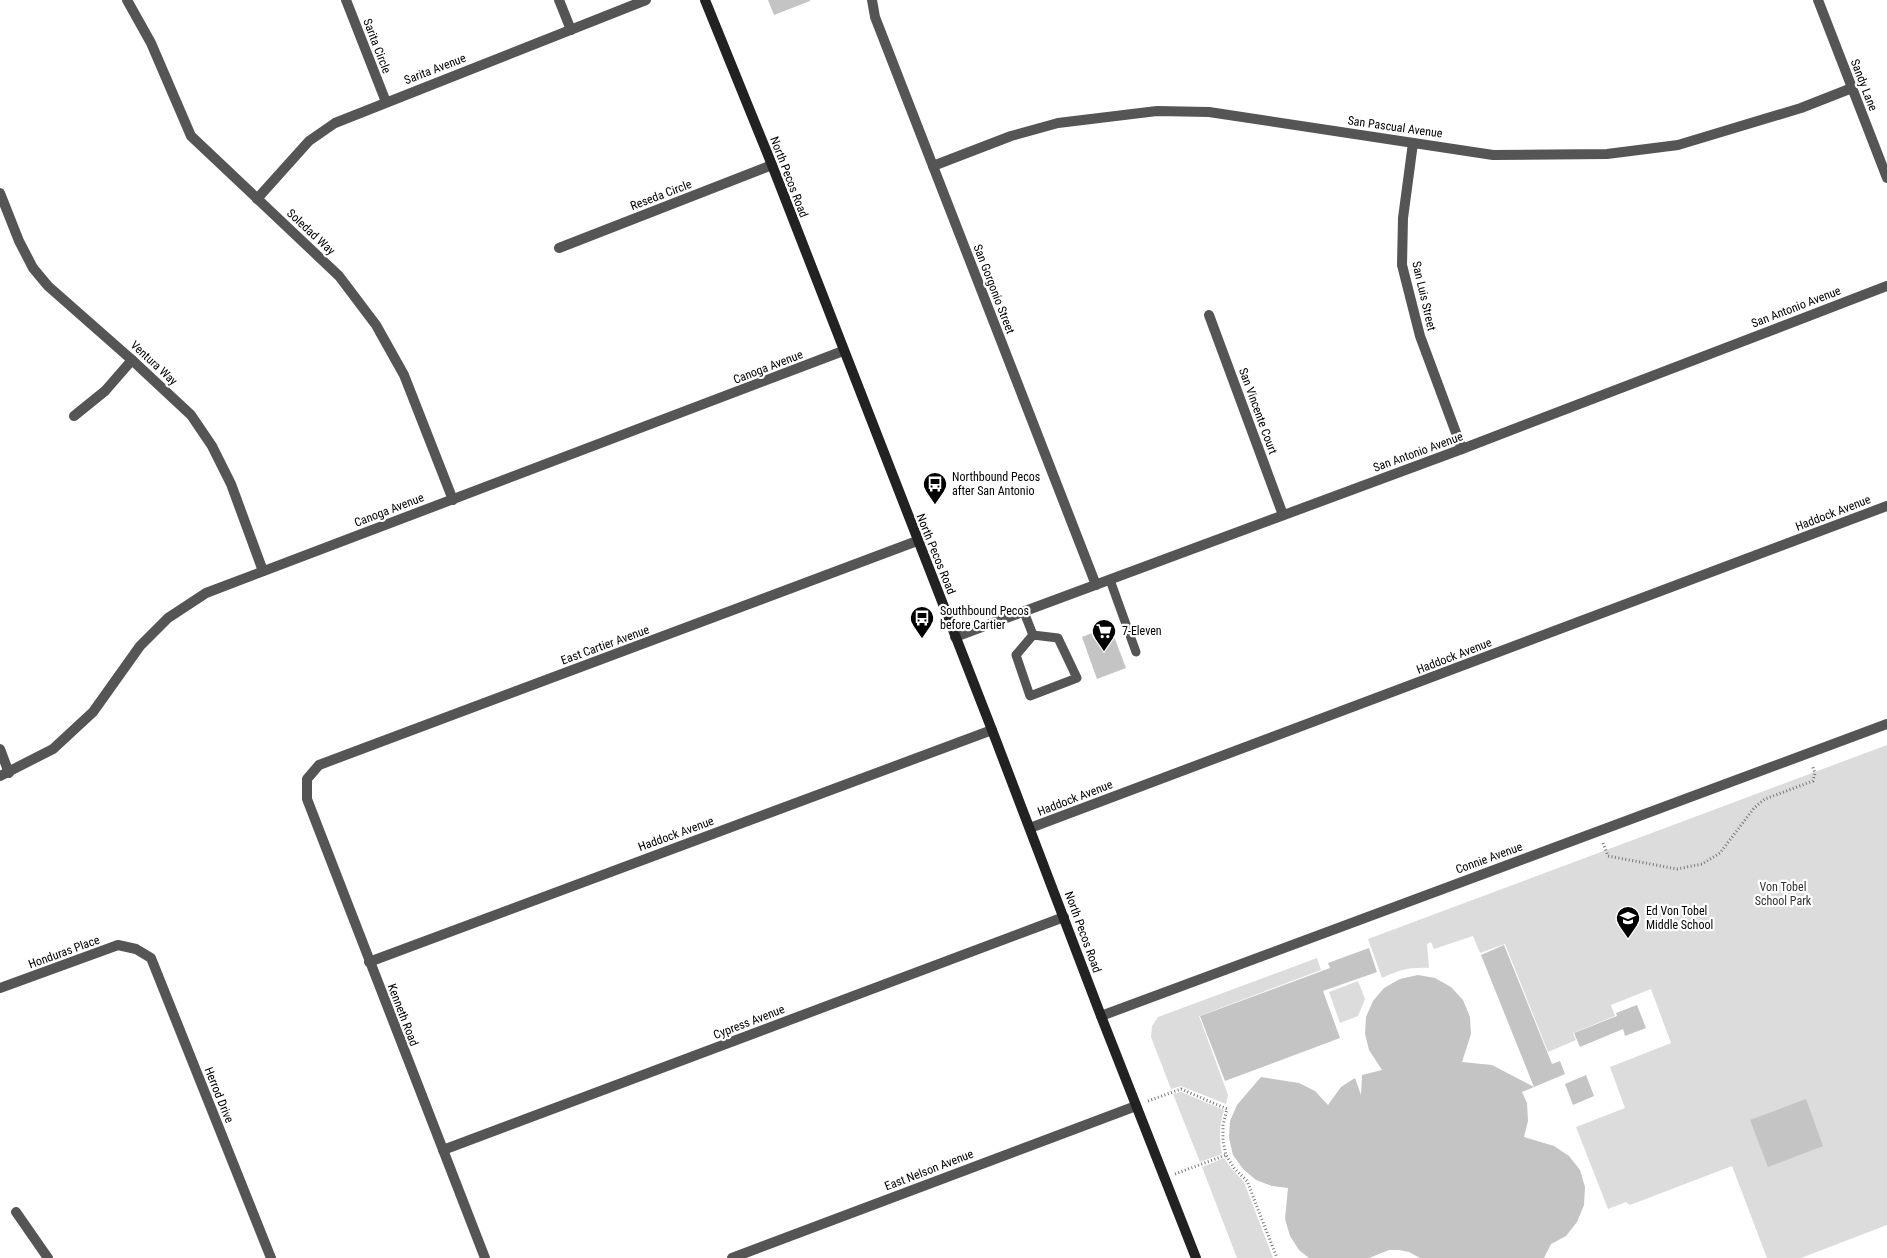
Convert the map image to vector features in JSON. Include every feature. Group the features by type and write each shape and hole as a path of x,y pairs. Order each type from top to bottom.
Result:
{"main road":[{"name":"North Pecos Road","path":"705,0 772,165 1196,1258"}],"street":[{"name":"Soledad Way","path":"127,0 151,43 191,136 339,276 376,325 404,375 453,500"},
{"name":"Sarita Circle","path":"346,0 386,102"},
{"path":"559,0 571,30"},
{"name":"Sarita Avenue","path":"258,199 309,141 335,123 646,0"},
{"name":"San Gorgonio Street","path":"872,0 874,17 1096,585"},
{"name":"Sandy Lane","path":"1818,0 1887,178"},
{"name":"San Pascual Avenue","path":"933,166 1011,136 1058,124 1157,111 1209,112 1493,155 1607,154 1678,145 1801,108 1852,88"},
{"name":"San Luis Street","path":"1413,143 1403,218 1402,265 1420,336 1462,449"},
{"name":"Reseda Circle","path":"559,248 772,165"},
{"name":"Ventura Way","path":"0,193 19,241 33,268 48,286 191,415 212,446 231,484 264,571"},
{"name":"San Antonio Avenue","path":"956,637 1462,449 1887,286"},
{"name":"San Vincente Court","path":"1209,315 1283,516"},
{"name":"Canoga Avenue","path":"4,774 53,749 93,712 140,646 168,618 206,594 843,351"},
{"path":"74,416 105,392 132,360"},
{"name":"Haddock Avenue","path":"1030,828 1887,506"},
{"name":"East Cartier Avenue","path":"307,779 319,765 917,542"},
{"name":"Connie Avenue","path":"1101,1016 1887,724"},
{"name":"Haddock Avenue","path":"369,962 992,730"},
{"path":"0,749 4,774"},
{"name":"Kenneth Road","path":"307,779 307,799 485,1258"},
{"name":"Cypress Avenue","path":"443,1150 1064,916"},
{"name":"Honduras Place","path":"0,988 118,945 136,949"},
{"name":"Herrod Drive","path":"136,949 151,958 271,1258"},
{"name":"East Nelson Avenue","path":"732,1258 1136,1106"},
{"path":"16,1212 48,1258"}],"lane":[{"path":"1110,580 1136,652"},
{"path":"1024,612 1033,634"},
{"path":"1033,634 1058,638 1078,678 1030,696 1016,655 1033,634"}],"path":[{"path":"1599,831 1608,856 1677,869 1702,864 1720,853 1754,808 1764,799 1813,781 1815,772 1808,753"},
{"path":"1136,1106 1181,1089 1227,1109 1222,1125 1226,1155 1234,1168 1247,1181 1277,1258"},
{"path":"1165,1178 1226,1155"}],"green space":[{"name":"Von Tobel School Park","path":"1887,745 1887,1225 1801,1258 1767,1258 1732,1166 1630,1205 1626,1202 1608,1209 1576,1127 1625,1108 1610,1067 1671,1043 1651,989 1611,1005 1615,1016 1573,1033 1576,1040 1548,1052 1505,944 1480,953 1473,936 1434,949 1431,942 1427,944 1429,968 1405,970 1382,978 1368,939"},
{"path":"1317,958 1321,970 1199,1016 1228,1095 1226,1104 1181,1086 1171,1089 1151,1037 1152,1026 1158,1017"},
{"path":"1358,981 1365,999 1358,1016 1340,1023 1329,992"},
{"path":"1181,1092 1224,1110 1220,1132 1222,1154 1200,1162 1173,1094"},
{"path":"1224,1158 1244,1182 1273,1258 1237,1258 1202,1167"}],"building":[{"path":"768,0 810,0 810,1 774,15"},
{"name":"7-Eleven","path":"1110,626 1126,668 1097,679 1082,637"},
{"path":"1504,945 1552,1064 1560,1061 1565,1074 1534,1087 1481,955"},
{"path":"1369,948 1377,972 1323,991 1340,1038 1225,1081 1200,1016 1330,968 1328,963"},
{"path":"1418,975 1435,978 1451,987 1463,1000 1470,1017 1471,1034 1462,1062 1492,1065 1534,1087 1522,1092 1527,1103 1528,1121 1524,1137 1554,1146 1569,1156 1580,1170 1585,1187 1584,1205 1577,1222 1566,1236 1551,1244 1544,1258 1420,1258 1409,1252 1389,1250 1369,1258 1309,1258 1299,1250 1290,1236 1285,1219 1288,1188 1272,1186 1256,1180 1243,1169 1233,1155 1229,1138 1230,1121 1237,1105 1261,1077 1299,1083 1315,1091 1328,1105 1341,1087 1355,1078 1361,1095 1362,1075 1382,1070 1369,1050 1365,1034 1366,1017 1373,1001 1384,988 1400,979"},
{"path":"1637,1005 1646,1028 1625,1036 1623,1029 1580,1047 1574,1033 1617,1016 1616,1013"},
{"path":"1586,1075 1594,1096 1573,1105 1565,1084"},
{"path":"1806,1099 1823,1146 1768,1167 1750,1120"}],"place":[{"name":"Northbound Pecos after San Antonio","path":"935,505"},
{"name":"Southbound Pecos before Cartier","path":"922,639"},
{"name":"7-Eleven","path":"1104,652"},
{"name":"Ed Von Tobel Middle School","path":"1628,939"}]}
